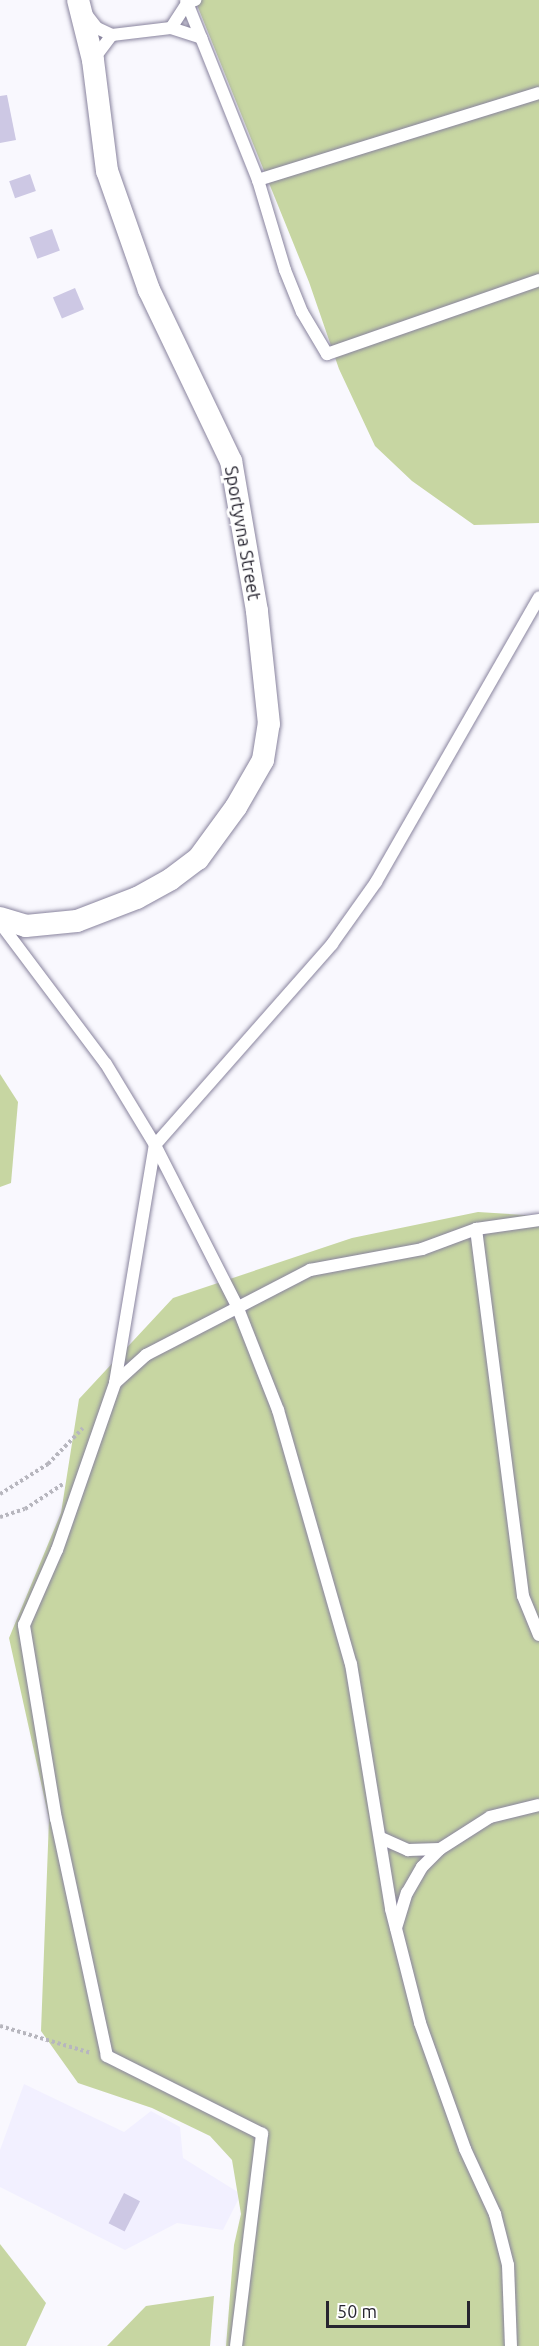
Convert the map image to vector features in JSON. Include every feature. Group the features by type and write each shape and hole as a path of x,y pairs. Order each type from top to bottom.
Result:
{"street":[{"name":"Sportyvna Street","path":"0,918 26,926 77,921 137,898 171,879 198,859 236,807 263,760 269,724 257,611 231,461 149,290 107,171 93,60 79,3"}],"lane":[{"path":"171,28 189,1"},
{"path":"189,1 201,38 258,180 285,270 302,312 327,354 539,280"},
{"path":"79,3 97,28 112,35 171,28 201,38"},
{"path":"93,60 112,35"},
{"path":"258,180 539,93"},
{"path":"236,2346 261,2134 107,2056 56,1819 24,1625 57,1550 115,1383 155,1145 332,944 364,900 539,597"},
{"path":"0,922 106,1064 155,1145 237,1306 278,1410 351,1664 396,1929 420,2023 465,2150 495,2214 508,2265 511,2346"},
{"path":"115,1383 146,1355 310,1270 422,1249 476,1228 539,1220"},
{"path":"476,1228 524,1596 539,1635"},
{"path":"396,1929 407,1893 422,1867 440,1849 490,1817 539,1805"},
{"path":"381,1838 408,1850 440,1849"}],"path":[{"path":"0,1494 48,1464 87,1423"},
{"path":"0,1517 25,1509 62,1485 88,1460"},
{"path":"0,2026 107,2056"}],"shaded area":[{"path":"24,2084 124,2132 151,2111 180,2127 183,2158 241,2194 223,2230 177,2223 125,2250 0,2187 0,2150"}],"green space":[{"path":"195,0 539,0 539,523 474,525 412,481 375,446 339,369 309,282"},
{"path":"0,1074 18,1102 11,1183 0,1187"},
{"path":"478,1212 539,1216 539,2346 226,2346 234,2245 241,2214 232,2160 210,2136 152,2108 78,2083 41,2031 49,1819 9,1638 61,1513 79,1399 173,1298 352,1238"},
{"path":"0,2244 46,2303 26,2346 0,2346"},
{"path":"214,2296 210,2346 107,2346 146,2306"}],"building":[{"path":"7,95 16,140 0,143 0,96"},
{"path":"30,174 36,191 15,198 9,181"},
{"path":"52,229 60,251 37,259 29,237"},
{"path":"75,288 84,309 62,319 53,297"},
{"path":"124,2193 140,2201 125,2231 109,2223"}]}
